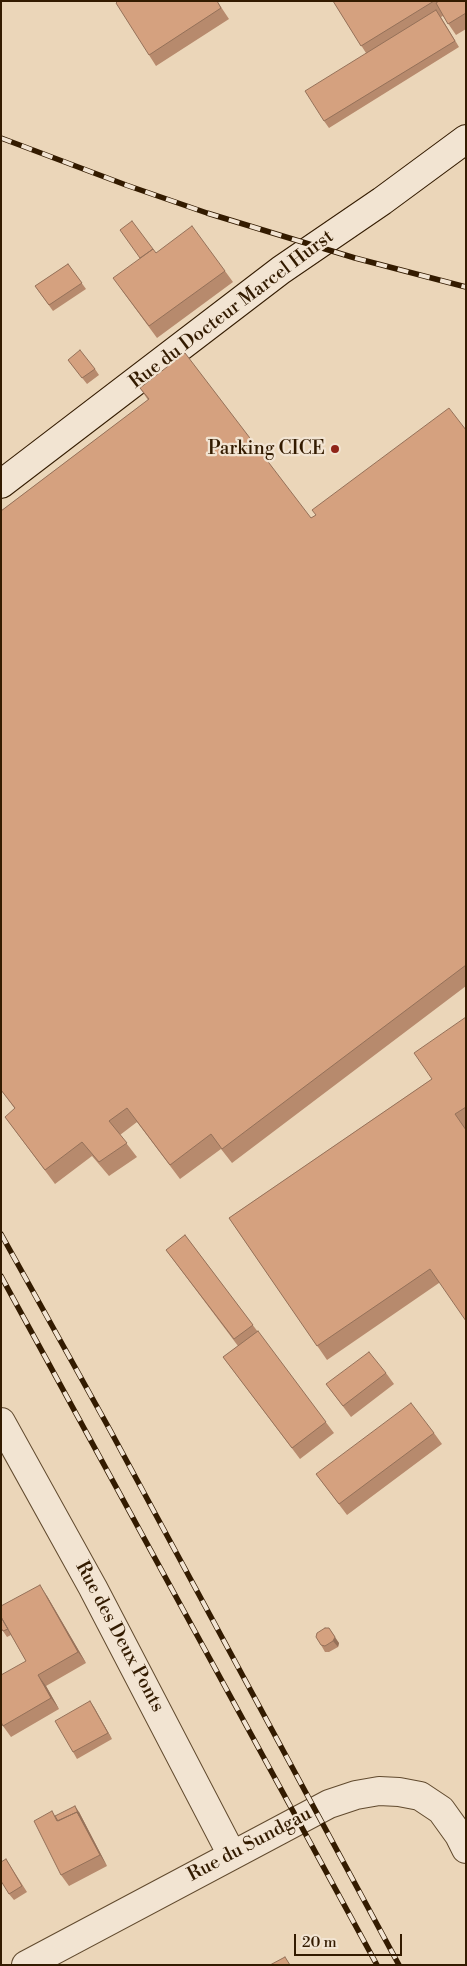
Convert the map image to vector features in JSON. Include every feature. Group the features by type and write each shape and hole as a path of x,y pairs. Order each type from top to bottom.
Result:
{"street":[{"name":"Rue du Docteur Marcel Hurst","path":"1,484 281,270 382,201 466,139"},
{"name":"Rue des Deux Ponts","path":"1,1422 93,1588 232,1855"},
{"name":"Rue du Sundgau","path":"26,1965 329,1804 356,1795 379,1791 420,1796 441,1810 459,1835 466,1849"}],"building":[{"path":"118,1 217,1 221,8 149,55 116,3"},
{"path":"333,1 434,1 361,46"},
{"path":"439,1 466,1 466,13 448,24 436,3"},
{"path":"436,10 455,41 324,121 305,91"},
{"path":"132,221 153,249 140,258 120,230"},
{"path":"192,226 225,271 149,326 113,278 153,249 156,253"},
{"path":"68,264 82,283 49,305 35,286"},
{"path":"80,350 95,369 82,378 68,360"},
{"path":"185,353 311,518 316,515 312,510 449,408 466,430 466,965 222,1149 211,1134 170,1165 127,1108 109,1121 127,1143 99,1162 82,1142 45,1170 5,1117 15,1108 1,1090 1,511 149,399 140,388"},
{"path":"466,1017 466,1107 455,1114 466,1130 466,1321 430,1269 317,1346 229,1218 432,1079 414,1053"},
{"path":"185,1235 253,1325 234,1339 166,1250"},
{"path":"258,1331 326,1422 292,1448 223,1357"},
{"path":"369,1352 386,1373 343,1406 326,1384"},
{"path":"411,1403 434,1433 339,1504 316,1474"},
{"path":"40,1585 78,1652 38,1675 51,1698 3,1726 1,1722 1,1675 26,1661 1,1617 1,1606"},
{"path":"1,1617 8,1629 3,1631 1,1628"},
{"path":"325,1628 329,1628 335,1637 333,1641 325,1646 321,1645 316,1637 317,1633"},
{"path":"90,1701 108,1733 73,1752 55,1721"},
{"path":"75,1806 80,1817 77,1812 58,1821 55,1816"},
{"path":"52,1811 57,1821 77,1812 100,1855 61,1875 34,1821"},
{"path":"6,1859 22,1886 9,1894 1,1881 1,1862"},
{"path":"285,1957 290,1965 270,1965"}],"railway":[{"path":"1,138 207,213 355,258 466,287"},
{"path":"1,1234 110,1430 399,1965"},
{"path":"1,1276 377,1965"}],"place":[{"name":"Parking CICE","path":"335,449"}]}
